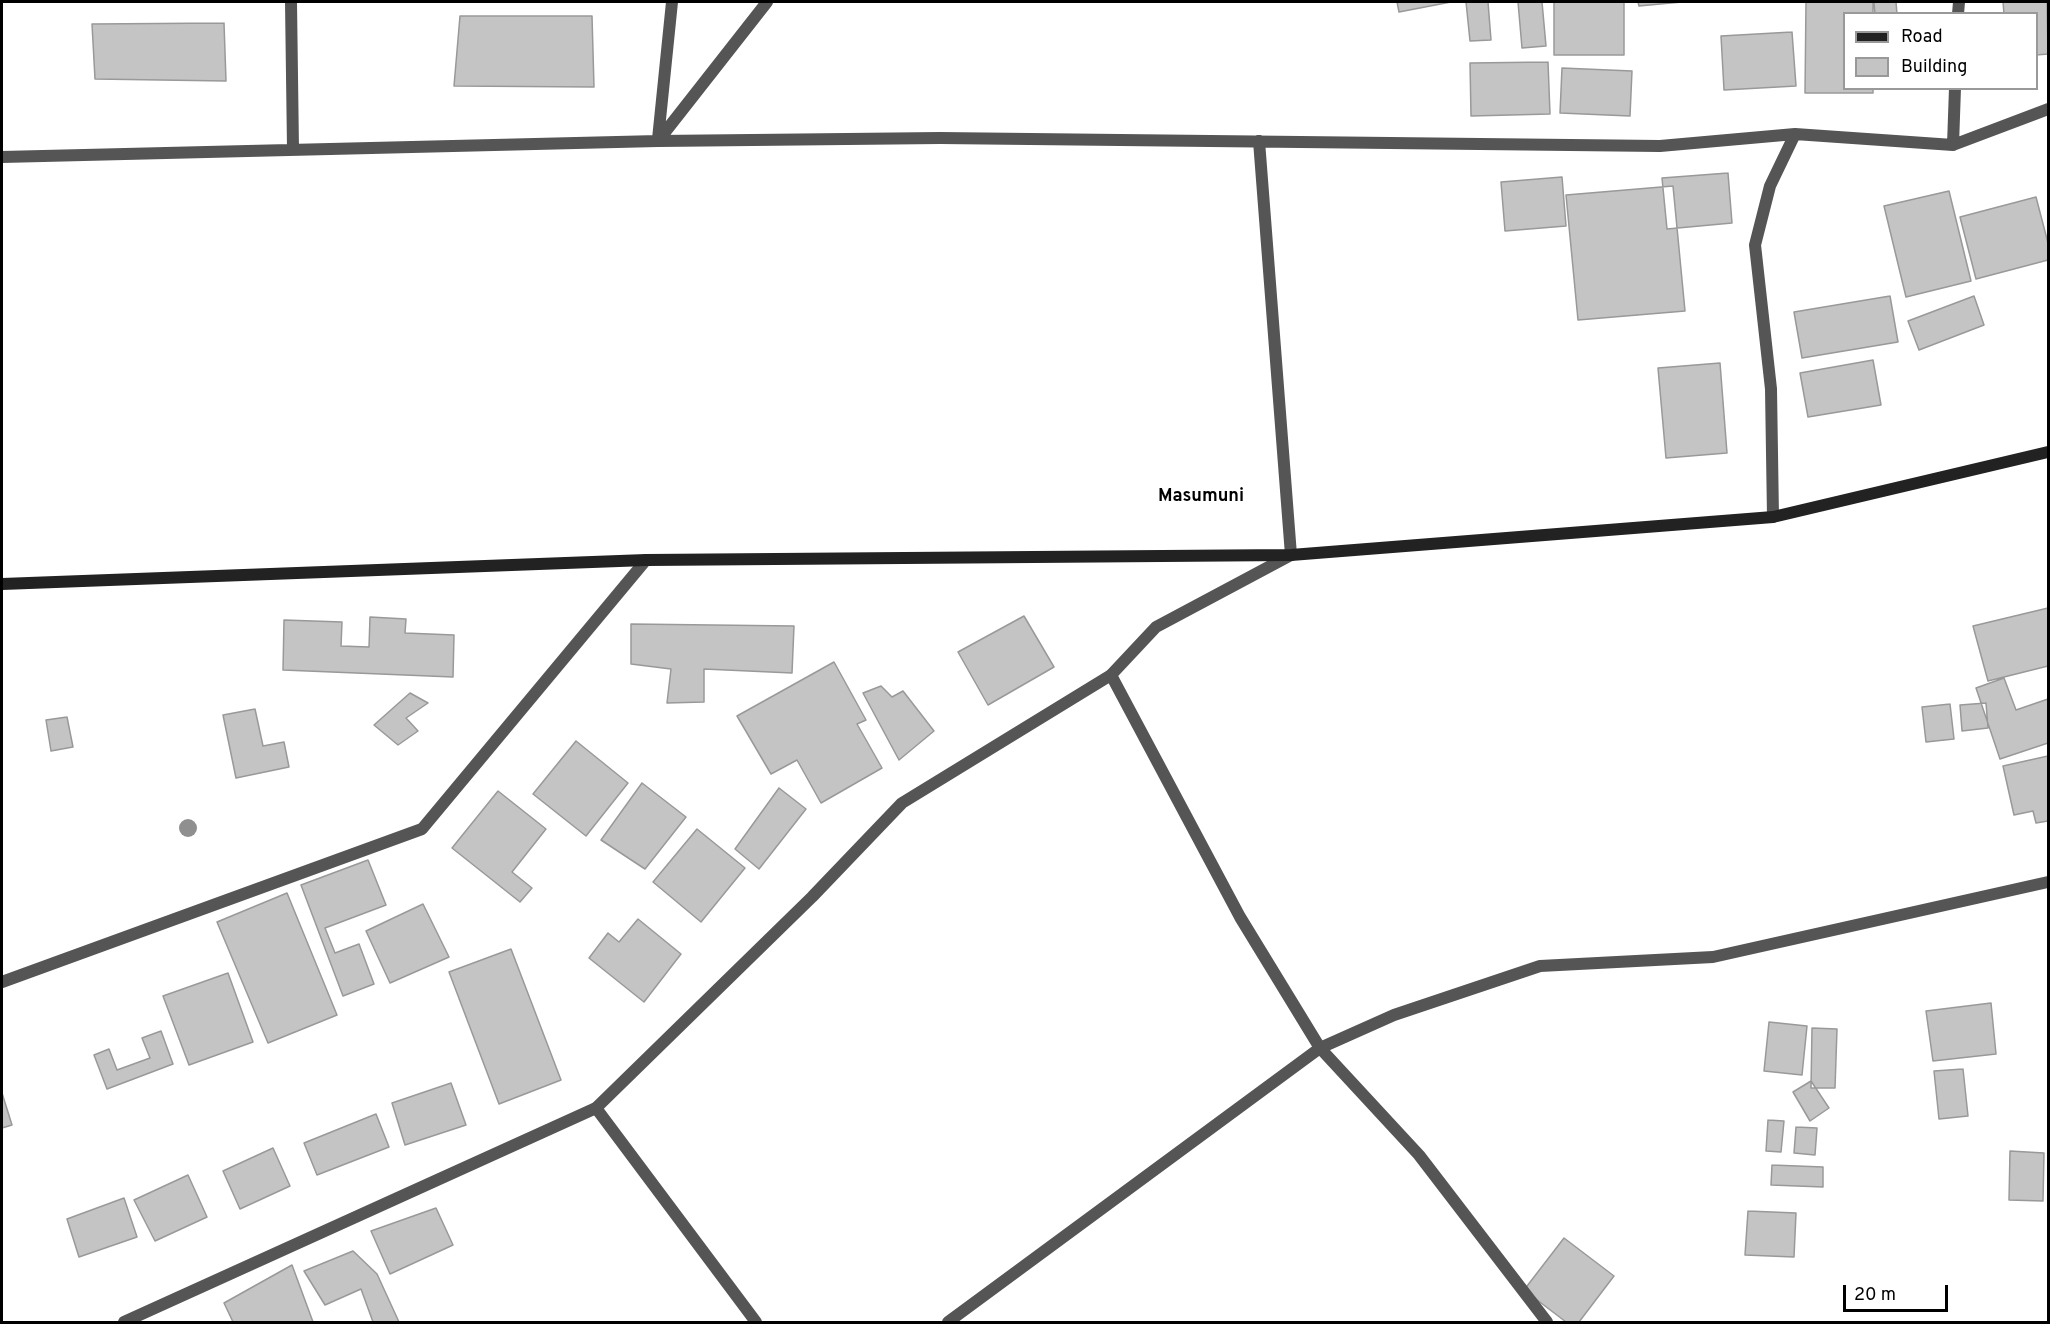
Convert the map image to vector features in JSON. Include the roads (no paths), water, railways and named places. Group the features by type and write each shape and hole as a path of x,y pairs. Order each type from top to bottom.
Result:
{"main road":[{"path":"2,584 646,560 1291,555 1773,517 2049,452"}],"street":[{"path":"291,2 293,149"},
{"path":"658,141 672,2"},
{"path":"658,141 767,2"},
{"path":"1953,145 1955,90"},
{"path":"2,157 658,141 940,138 1660,146 1795,134 1953,145 2049,109"},
{"path":"1773,517 1771,388 1755,245 1770,186 1795,134"},
{"path":"124,1323 596,1108 812,897 902,803 1111,675 1156,627 1291,555 1259,141"},
{"path":"2,982 423,830 646,560"},
{"path":"1111,675 1240,916 1320,1048 1419,1155 1547,1323"},
{"path":"948,1323 1320,1048 1394,1015 1540,966 1713,957 2049,882"},
{"path":"596,1108 756,1323"}],"district":[{"name":"Masumuni","path":"1201,497"}]}
